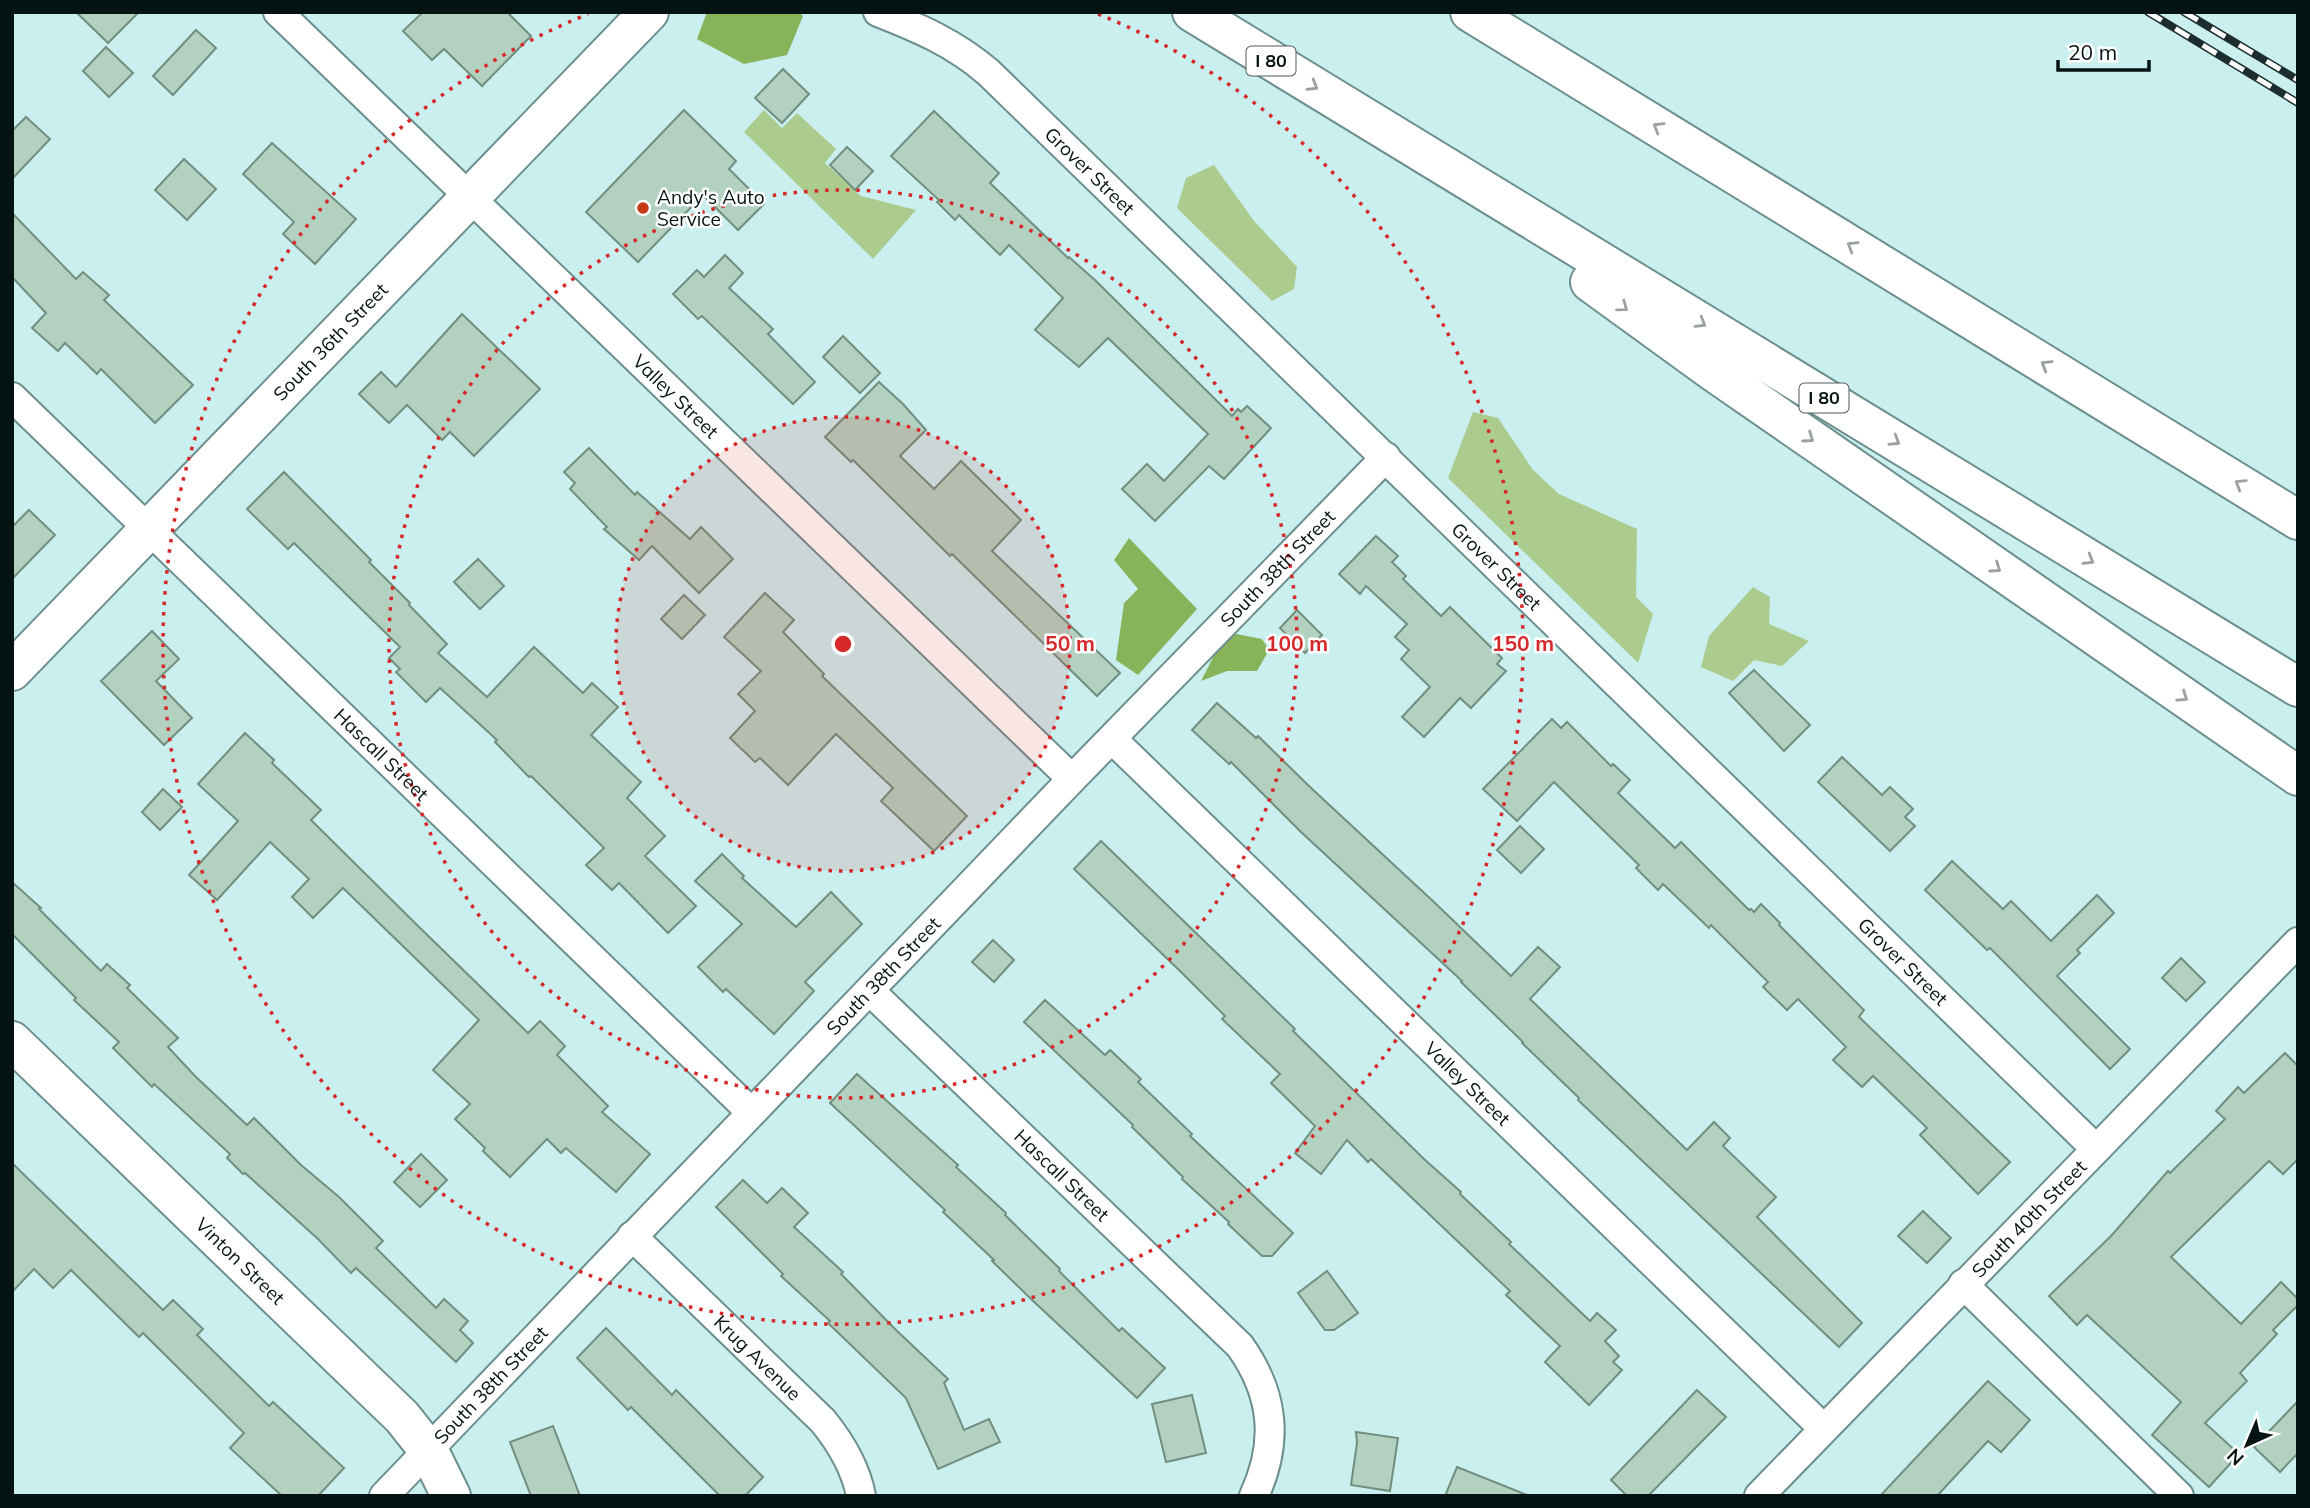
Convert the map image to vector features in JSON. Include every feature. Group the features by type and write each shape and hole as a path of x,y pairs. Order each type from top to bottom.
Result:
{"main road":[{"name":"South 36th Street","path":"12,671 649,12"},
{"name":"I 80","path":"1192,12 2298,687"},
{"path":"1470,12 2298,520"},
{"path":"1349,109 1714,372 2298,776"},
{"name":"Vinton Street","path":"12,1041 388,1403 429,1451 451,1496"}],"street":[{"name":"Valley Street","path":"278,12 1072,779"},
{"name":"Grover Street","path":"878,12 938,36 988,72 2096,1149"},
{"name":"Hascall Street","path":"12,397 751,1112"},
{"name":"South 38th Street","path":"384,1496 1072,779 1386,457"},
{"name":"Valley Street","path":"1112,739 1823,1428"},
{"name":"South 40th Street","path":"1759,1496 2298,942"},
{"name":"Hascall Street","path":"870,990 1240,1346 1251,1362 1266,1398 1271,1435 1264,1475 1254,1496"},
{"name":"Krug Avenue","path":"632,1236 833,1433 854,1471 861,1496"},
{"path":"1963,1284 2179,1496"}],"green space":[{"path":"707,12 799,12 803,16 787,55 744,64 697,39"},
{"path":"764,110 782,128 797,113 836,149 825,163 861,196 916,210 873,259 744,132"},
{"path":"1214,165 1254,221 1297,267 1294,289 1272,301 1177,208 1186,178"},
{"path":"1473,412 1498,418 1533,470 1559,494 1637,529 1636,597 1653,614 1638,663 1448,478"},
{"path":"1129,538 1197,609 1138,675 1116,660 1124,603 1138,589 1114,560"},
{"path":"1753,587 1770,597 1769,624 1809,641 1782,666 1754,660 1733,681 1701,667 1709,636"},
{"path":"1226,632 1262,639 1269,650 1257,671 1227,671 1201,681"}],"building":[{"path":"76,12 139,12 108,43"},
{"path":"423,12 507,12 531,36 482,86 444,49 432,60 403,31"},
{"path":"196,30 216,48 173,95 153,76"},
{"path":"106,47 133,73 109,97 83,71"},
{"path":"783,69 809,94 782,123 755,98"},
{"path":"684,110 736,161 729,169 764,204 738,230 703,195 638,262 586,212"},
{"path":"934,111 999,173 990,183 1068,258 1096,281 1232,416 1238,409 1241,412 1247,406 1271,428 1224,479 1209,466 1155,521 1122,489 1147,464 1164,481 1208,434 1108,338 1079,367 1035,330 1063,298 1009,245 1000,255 959,215 955,220 937,202 939,200 891,156"},
{"path":"26,117 50,139 12,179 12,131"},
{"path":"272,143 356,219 315,264 283,234 294,222 243,174"},
{"path":"847,147 873,171 855,190 830,165"},
{"path":"184,159 216,189 187,220 155,190"},
{"path":"12,213 76,279 83,272 109,295 104,300 193,385 155,423 101,369 97,374 65,343 58,351 32,328 46,313 12,277"},
{"path":"725,255 743,273 729,288 773,329 768,334 815,382 793,404 702,316 698,319 673,294 697,270 704,277"},
{"path":"462,314 540,389 474,456 450,432 442,440 407,405 389,423 359,394 381,372 396,387"},
{"path":"843,336 880,373 860,393 823,357"},
{"path":"879,382 926,430 900,456 934,489 961,461 1021,520 992,551 1120,673 1097,696 952,554 950,556 853,460 851,462 825,437"},
{"path":"589,448 635,495 637,492 690,539 701,527 733,559 699,593 652,546 639,560 604,529 607,527 570,489 575,483 564,472"},
{"path":"284,472 371,560 369,562 447,644 438,653 487,697 534,647 583,693 592,683 618,707 591,735 641,782 627,798 665,836 645,856 696,906 668,933 619,883 612,890 586,865 604,848 531,776 529,777 495,742 497,740 440,688 426,702 396,672 400,669 389,658 400,647 294,543 288,549 247,509"},
{"path":"29,510 55,535 12,579 12,527"},
{"path":"1376,536 1398,556 1392,562 1406,576 1403,579 1441,616 1450,607 1502,658 1497,664 1506,671 1471,708 1460,698 1424,737 1402,717 1430,687 1401,659 1409,650 1395,637 1407,624 1366,586 1360,594 1339,574"},
{"path":"478,559 504,586 480,609 454,582"},
{"path":"765,593 794,620 783,632 824,674 822,676 967,816 934,851 881,801 893,788 836,734 788,785 760,758 755,762 730,738 755,711 738,694 761,671 724,637"},
{"path":"684,595 705,615 682,639 661,619"},
{"path":"1297,610 1322,635 1305,653 1280,628"},
{"path":"152,631 179,659 156,681 192,718 164,745 101,681"},
{"path":"1754,670 1810,725 1784,751 1729,693"},
{"path":"1217,703 1256,738 1258,736 1511,976 1538,947 1560,967 1530,999 1687,1150 1714,1122 1730,1138 1723,1146 1776,1197 1757,1217 1862,1323 1839,1347 1578,1100 1579,1098 1462,981 1301,832 1231,762 1229,764 1192,730"},
{"path":"1552,719 1561,728 1567,722 1611,766 1613,764 1630,780 1618,793 1675,848 1681,842 1749,910 1754,912 1761,904 1864,1010 1859,1017 2010,1162 1978,1194 1920,1135 1927,1128 1873,1076 1862,1087 1833,1060 1846,1047 1798,999 1787,1010 1763,987 1768,982 1711,925 1709,928 1663,884 1658,890 1636,868 1639,865 1554,782 1517,821 1483,789"},
{"path":"245,733 321,810 311,820 416,924 528,1033 540,1021 565,1046 557,1055 608,1106 602,1112 650,1154 616,1192 566,1148 561,1153 547,1139 510,1177 483,1151 485,1148 455,1119 470,1104 433,1070 479,1020 343,888 313,918 292,897 309,879 270,842 217,900 189,875 238,821 198,784"},
{"path":"1842,757 1882,795 1890,787 1913,809 1905,817 1915,826 1890,851 1818,782"},
{"path":"163,789 182,807 160,830 142,812"},
{"path":"1520,826 1544,849 1521,873 1497,850"},
{"path":"1101,841 1590,1321 1597,1313 1616,1330 1605,1341 1619,1356 1613,1362 1622,1370 1589,1405 1545,1362 1560,1346 1506,1295 1510,1291 1371,1159 1368,1162 1347,1140 1321,1174 1295,1153 1315,1126 1271,1083 1280,1074 1222,1019 1225,1016 1181,972 1074,869"},
{"path":"722,854 744,876 742,878 796,927 831,892 862,924 805,982 814,991 774,1034 726,989 723,992 698,967 742,924 695,881"},
{"path":"1952,861 2003,909 2011,901 2051,941 2097,895 2114,913 2077,950 2080,953 2057,976 2130,1049 2110,1069 1990,948 1987,950 1925,890"},
{"path":"12,882 41,908 39,909 101,971 107,964 130,985 127,988 178,1038 168,1047 195,1076 247,1125 254,1118 301,1165 339,1197 383,1241 376,1248 436,1308 444,1299 468,1321 460,1330 473,1343 456,1362 356,1268 351,1273 318,1239 243,1174 227,1158 230,1154 154,1084 152,1087 113,1048 119,1042 74,1000 76,998 14,936 12,938"},
{"path":"993,940 1014,960 994,982 972,962"},
{"path":"2181,958 2205,982 2186,1001 2162,978"},
{"path":"1045,1000 1105,1055 1110,1050 1141,1079 1138,1082 1192,1134 1190,1136 1293,1233 1272,1256 1262,1256 1228,1224 1229,1222 1182,1179 1183,1177 1132,1127 1133,1125 1024,1022"},
{"path":"2285,1053 2298,1066 2298,1159 2283,1174 2269,1161 2171,1257 2241,1324 2281,1282 2298,1299 2298,1305 2273,1330 2277,1334 2240,1373 2247,1381 2205,1423 2239,1454 2209,1487 2152,1435 2181,1402 2087,1315 2077,1325 2049,1296 2111,1236 2168,1171 2170,1173 2225,1119 2216,1111 2238,1087 2244,1093"},
{"path":"857,1074 958,1165 956,1167 1006,1213 1005,1215 1119,1331 1122,1328 1165,1368 1137,1398 992,1261 994,1260 943,1212 945,1210 830,1103"},
{"path":"421,1154 447,1180 420,1207 394,1182"},
{"path":"12,1163 163,1310 173,1300 203,1329 197,1335 269,1406 273,1402 344,1468 318,1496 282,1496 230,1448 244,1433 143,1333 139,1337 71,1270 53,1288 34,1269 12,1292"},
{"path":"743,1180 767,1203 782,1188 808,1213 794,1227 843,1272 841,1274 948,1379 944,1383 964,1430 989,1419 1000,1442 938,1469 906,1398 781,1276 783,1274 716,1207"},
{"path":"1923,1211 1951,1238 1927,1263 1898,1236"},
{"path":"1327,1271 1358,1313 1334,1330 1325,1330 1298,1293"},
{"path":"606,1328 672,1395 676,1390 763,1477 745,1496 720,1496 631,1407 628,1410 577,1358"},
{"path":"1988,1381 2030,1420 2001,1452 1988,1441 1937,1496 1880,1496"},
{"path":"1697,1390 1726,1417 1648,1496 1627,1496 1611,1480"},
{"path":"1192,1395 1206,1453 1166,1462 1152,1404"},
{"path":"2298,1401 2298,1453 2280,1472 2254,1447"},
{"path":"553,1426 580,1496 531,1496 510,1442"},
{"path":"1356,1432 1398,1438 1390,1491 1351,1485"},
{"path":"1457,1467 1527,1495 1527,1496 1445,1496"}],"railway":[{"path":"2148,12 2298,103"},
{"path":"2184,12 2298,80"}],"place":[{"name":"Andy's Auto Service","path":"643,208"}]}
